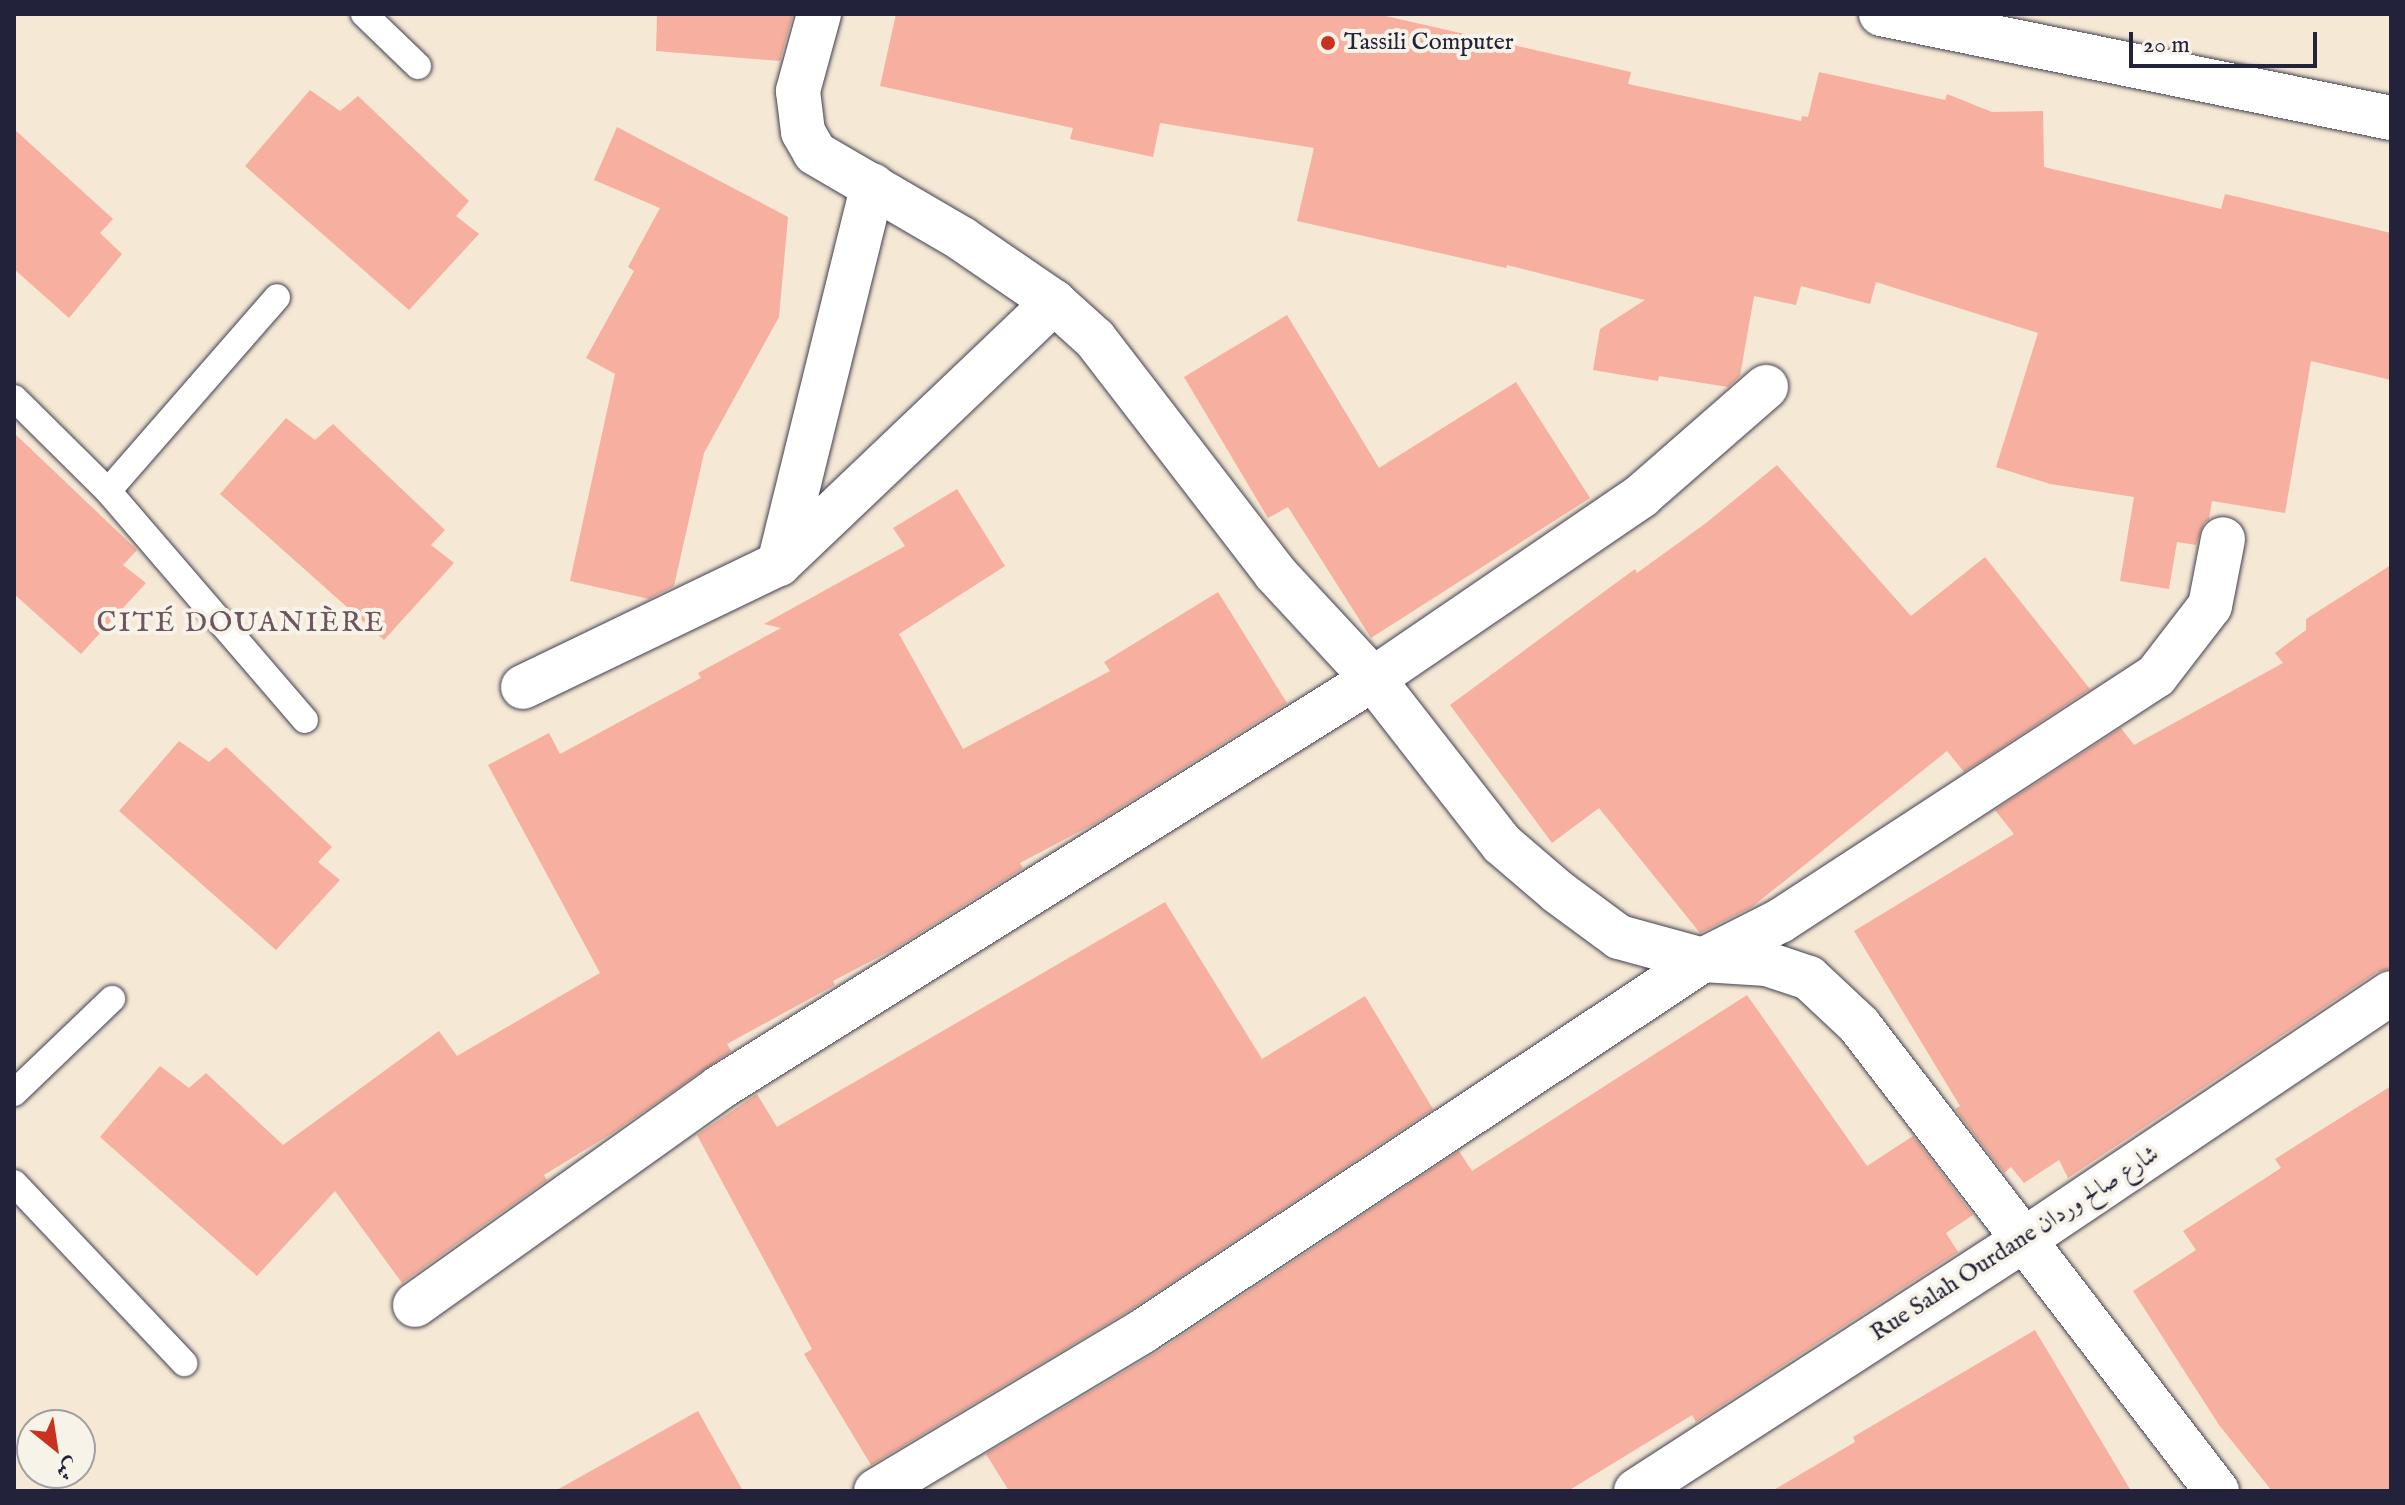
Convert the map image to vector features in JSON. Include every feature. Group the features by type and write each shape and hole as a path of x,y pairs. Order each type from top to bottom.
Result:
{"street":[{"path":"819,14 798,91 803,132 815,153 962,239 1054,302 1095,339 1275,573 1373,679 1502,844 1558,892 1619,937 1703,960 1767,964 1809,978 1859,1025 2217,1491"},
{"path":"1881,14 1939,20 2391,117"},
{"path":"779,564 873,185"},
{"path":"523,687 779,564 1054,302"},
{"path":"415,1305 719,1088 1373,679 1641,496 1766,387"},
{"path":"876,1491 1143,1331 1703,960 1780,921 2156,676 2210,606 2223,539"},
{"name":"Rue Salah Ourdane شارع صالح وردان","path":"1636,1491 2025,1239 2391,993"}],"lane":[{"path":"364,14 418,66"},
{"path":"108,491 277,297"},
{"path":"14,398 108,491 305,720"},
{"path":"14,1093 112,999"},
{"path":"14,1183 184,1363"}],"building":[{"path":"657,14 793,14 780,61 656,51"},
{"path":"896,14 1377,14 1631,72 1628,84 1801,121 1802,116 1808,117 1819,72 1945,100 1947,94 1992,112 2043,111 2044,167 2221,209 2225,194 2391,233 2391,380 2311,361 2285,513 2212,501 2209,519 2204,523 2196,545 2177,542 2169,589 2120,581 2134,497 2050,484 1996,467 2038,333 1876,282 1870,304 1801,286 1796,305 1754,296 1740,376 1728,387 1659,376 1658,381 1593,370 1600,329 1645,300 1507,265 1506,268 1297,221 1314,148 1160,123 1153,157 1070,139 1073,128 880,86"},
{"path":"310,90 340,111 358,96 469,201 456,216 479,234 409,310 245,166"},
{"path":"617,127 788,217 779,317 704,453 674,586 649,599 570,581 615,374 586,358 634,271 628,267 660,208 594,180"},
{"path":"14,129 113,219 100,233 122,254 69,318 14,269"},
{"path":"1287,315 1379,468 1516,382 1590,498 1371,638 1288,507 1268,518 1184,377"},
{"path":"286,418 315,440 333,424 445,530 431,545 454,563 384,640 220,494"},
{"path":"14,433 137,550 123,565 146,583 81,654 14,594"},
{"path":"1777,465 1911,616 1985,557 2090,689 1964,772 1947,751 1752,907 1700,933 1599,808 1552,843 1450,705 1635,569 1637,573 1706,523"},
{"path":"957,489 1005,566 899,634 963,749 1110,671 1104,662 1218,592 1287,703 1094,824 1020,863 1023,868 894,949 833,981 835,985 727,1044 731,1051 611,1134 544,1175 547,1180 402,1283 335,1191 257,1276 100,1137 160,1066 189,1088 206,1073 283,1145 439,1031 457,1056 600,973 488,765 549,733 560,754 701,678 698,673 781,628 764,624 905,546 893,528"},
{"path":"2391,565 2391,968 2377,972 2068,1178 2059,1160 2024,1183 2011,1167 2004,1173 1955,1109 1960,1106 1854,931 2014,834 1995,810 2121,728 2134,745 2283,663 2275,653 2306,630 2306,619"},
{"path":"179,741 209,762 226,747 332,847 318,862 340,880 276,950 119,811"},
{"path":"1165,902 1262,1059 1365,996 1433,1109 1130,1310 871,1465 804,1354 812,1349 697,1135 757,1094 777,1127"},
{"path":"1747,995 1867,1166 1913,1136 1973,1215 1946,1233 1958,1252 1696,1422 1692,1415 1568,1491 1009,1491 986,1454 1157,1352 1459,1151 1472,1171"},
{"path":"2391,1086 2391,1491 2272,1491 2219,1425 2133,1291 2196,1250 2183,1231 2281,1168 2275,1159"},
{"path":"2035,1330 2131,1491 1772,1491 1855,1442 1853,1437"},
{"path":"698,1411 743,1491 555,1491"}],"place":[{"name":"Tassili Computer","path":"1328,43"}],"district":[{"name":"CITÉ DOUANIÈRE","path":"241,624"}]}
